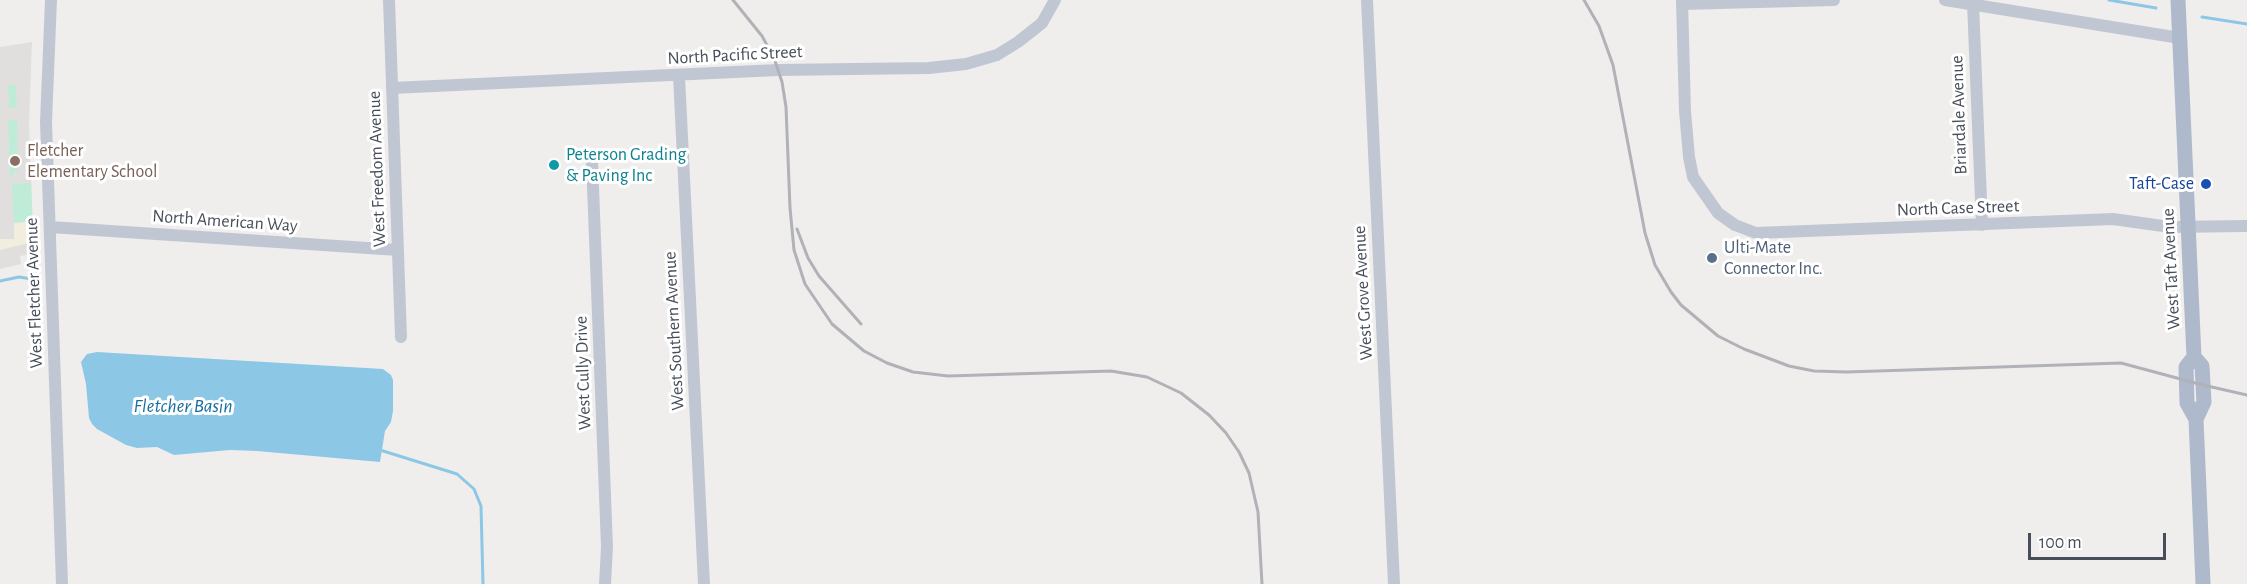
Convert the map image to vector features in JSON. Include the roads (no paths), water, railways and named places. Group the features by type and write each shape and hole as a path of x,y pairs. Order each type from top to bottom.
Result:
{"main road":[{"name":"West Taft Avenue","path":"2178,0 2194,357 2186,367 2187,404 2196,418 2203,584"}],"street":[{"name":"West Fletcher Avenue","path":"51,0 46,93 62,584"},
{"name":"West Freedom Avenue","path":"390,0 401,337"},
{"name":"North Pacific Street","path":"392,88 778,70 929,68 966,64 998,55 1018,42 1042,22 1055,0"},
{"name":"West Grove Avenue","path":"1368,0 1394,584"},
{"path":"1682,2 1834,0"},
{"path":"1945,0 2180,38"},
{"name":"North Case Street","path":"1682,2 1685,111 1693,177 1718,213 1735,225 1756,233 2113,219 2151,225 2188,227 2247,226"},
{"name":"Briardale Avenue","path":"1973,3 1982,225"},
{"name":"West Southern Avenue","path":"679,76 704,584"},
{"name":"West Cully Drive","path":"592,161 607,547 605,584"},
{"name":"North American Way","path":"50,227 398,250"}],"water":[{"name":"Fletcher Basin","path":"97,352 383,369 391,375 393,380 393,411 391,422 385,431 380,462 230,450 174,455 157,447 137,448 126,445 97,429 89,418 86,384 81,362 87,354"}],"waterway":[{"path":"2109,0 2156,8"},
{"path":"2202,17 2247,24"},
{"path":"0,281 19,277 32,279"},
{"path":"380,450 457,474 474,489 481,506 483,584"}],"railway":[{"path":"733,0 762,36 774,58 782,82 786,107 794,250 805,284 832,324 864,351 887,363 913,372 948,376 1111,371 1147,377 1181,393 1209,415 1226,433 1249,473 1258,512 1262,584"},
{"path":"1584,0 1599,26 1613,65 1645,233 1655,265 1681,305 1718,336 1744,349 1789,366 1814,371 1847,372 2121,363 2247,395"},
{"path":"797,229 808,258 819,276 861,324"}],"place":[{"name":"Fletcher Elementary School","path":"15,161"},
{"name":"Peterson Grading & Paving Inc","path":"554,165"},
{"name":"Taft-Case","path":"2206,184"},
{"name":"Ulti-Mate Connector Inc.","path":"1712,258"}]}
